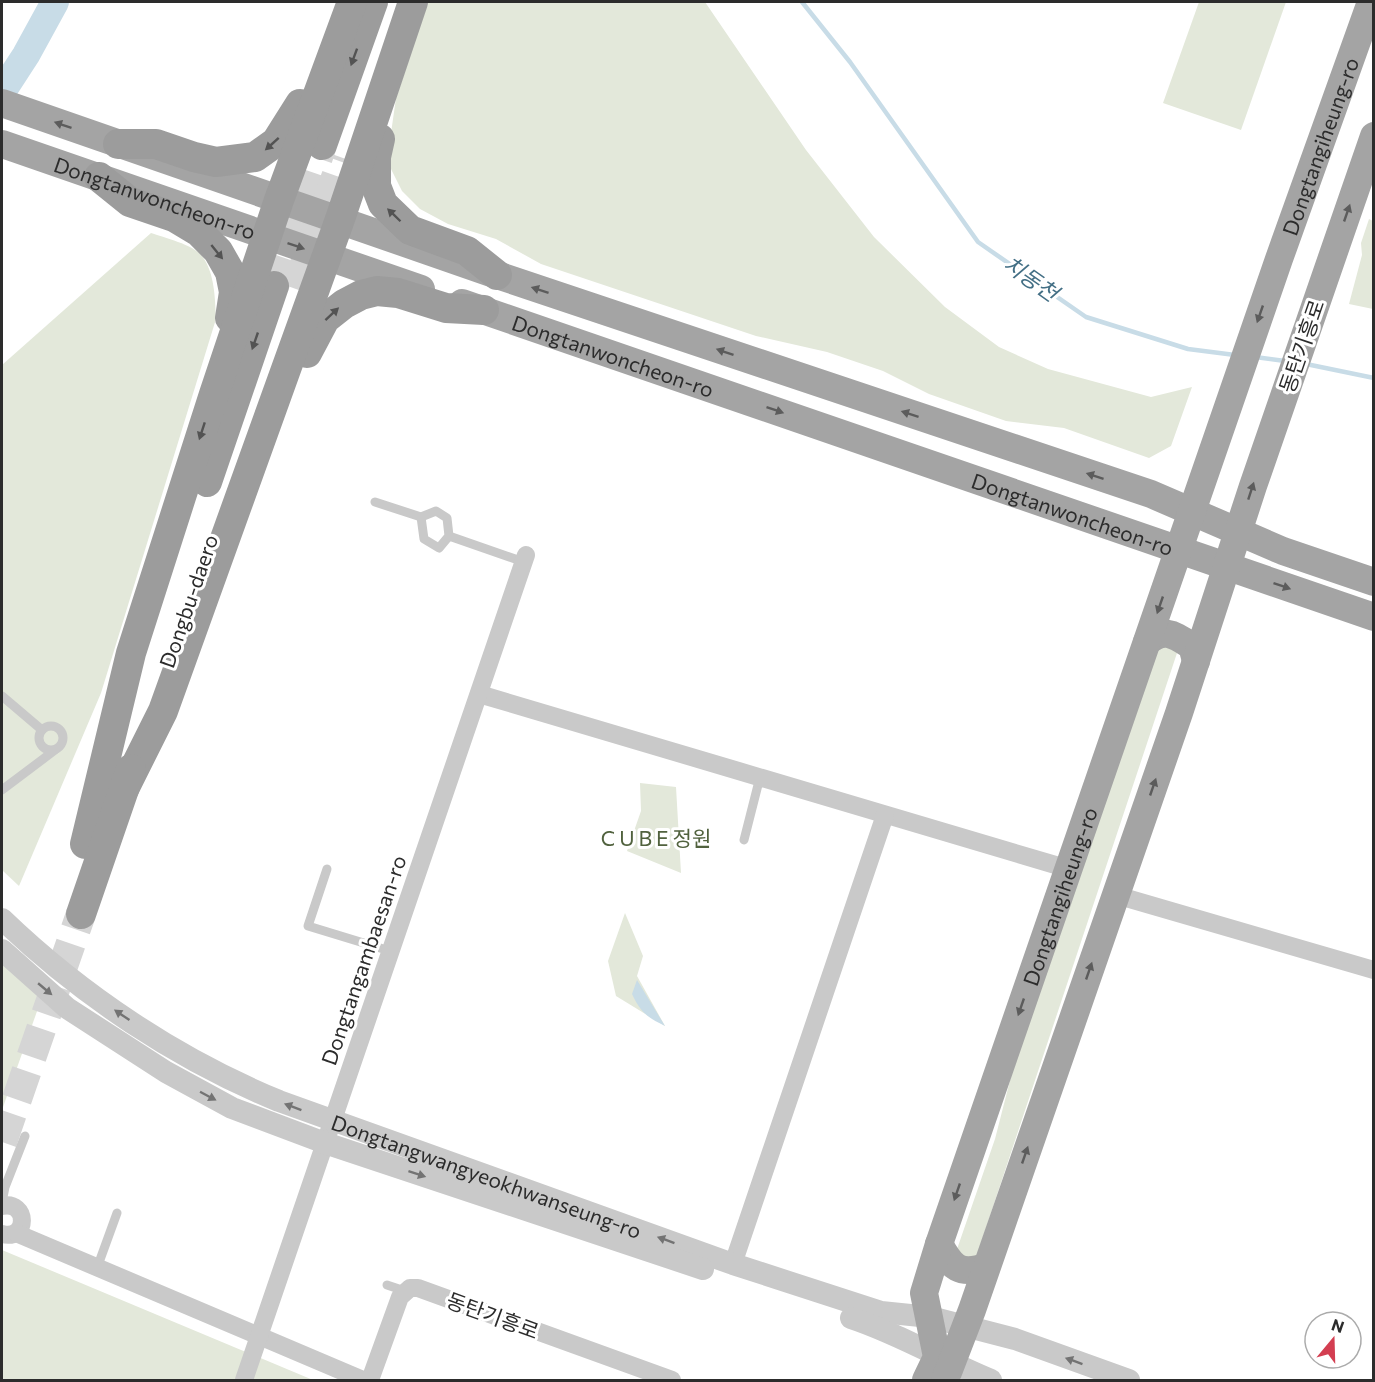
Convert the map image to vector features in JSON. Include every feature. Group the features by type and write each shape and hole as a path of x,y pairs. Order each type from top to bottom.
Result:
{"highway":[{"path":"85,844 131,653 279,200 352,2"},
{"path":"373,2 333,151 395,2"},
{"path":"124,789 163,711 339,222 412,2"},
{"path":"118,144 156,144 194,158 216,162 255,157 276,142 306,95 321,83"},
{"path":"380,99 385,122 376,157 376,186 383,204 410,230 467,251 497,275"},
{"path":"99,177 130,202 174,218 199,232 225,262 230,272 234,292 214,394"},
{"name":"Dongbu-daero","path":"285,287 124,789 73,909 85,844 285,287"},
{"path":"268,417 299,368 325,319 344,304 361,295 376,291 398,293 446,308 484,310"}],"main road":[{"name":"Dongtangiheung-ro","path":"940,1370 924,1293 939,1244 1279,259 1371,2"},
{"name":"Dongtanwoncheon-ro","path":"2,104 339,222 1150,494 1283,551 1374,582"},
{"name":"동탄기흥로","path":"1239,532 1374,136"},
{"name":"Dongtanwoncheon-ro","path":"2,144 1374,617"},
{"path":"940,1370 966,1326 1239,532"},
{"path":"1147,642 1157,634 1167,633 1192,646 1196,661"},
{"path":"939,1244 948,1260 960,1270 972,1271 986,1267"}],"street":[{"name":"Dongtangambaesan-ro","path":"244,1380 525,558"},
{"path":"479,694 1069,869"},
{"path":"733,1264 885,814"},
{"path":"1116,895 1374,970"},
{"name":"Dongtangwangyeokhwanseung-ro","path":"2,919 68,976 102,1001 180,1052 248,1088 332,1121 733,1264 881,1312 930,1317 1015,1340 1129,1380"},
{"name":"Dongtangwangyeokhwanseung-ro","path":"2,950 67,1008 166,1072 232,1108 325,1143 876,1327 940,1370 991,1380"},
{"path":"6,1205 18,1210 22,1220 20,1230 9,1234"},
{"path":"9,1234 97,1268 363,1380"},
{"name":"동탄기흥로","path":"405,1291 418,1288 672,1380"},
{"path":"370,1380 400,1297 405,1291"}],"lane":[{"path":"375,502 421,518 436,511 447,518 449,536 438,548 424,539 421,518"},
{"path":"449,536 525,558"},
{"path":"2,696 42,730"},
{"path":"2,790 55,750 63,741 60,730 49,726 42,730 39,737 41,745 47,750 55,750"},
{"path":"744,840 760,777"},
{"path":"327,869 308,926 390,951"},
{"path":"6,1205 5,1187 25,1136"},
{"path":"97,1268 117,1213"},
{"path":"387,1285 405,1291"}],"green space":[{"path":"428,2 705,2 806,150 874,237 945,307 999,347 1048,369 1151,397 1192,387 1171,446 1149,458 1064,428 1006,421 929,394 883,371 827,352 756,336 541,264 496,239 448,224 420,209 402,191 387,161 396,98"},
{"path":"1199,2 1286,2 1241,130 1163,103"},
{"path":"1369,219 1373,221 1373,309 1349,304 1362,255 1361,243"},
{"path":"151,233 186,245 202,256 212,278 216,319 101,693 19,886 2,870 2,365"},
{"path":"1162,646 1178,650 976,1258 955,1255 995,1139 1026,1018 1151,650"},
{"name":"C U B E 정원","path":"640,783 676,787 681,873 627,851 641,811"},
{"path":"625,913 643,956 637,976 665,1026 616,996 608,961"},
{"path":"2,959 41,1000 2,1110"},
{"path":"2,1250 313,1380 2,1380"}],"water":[{"path":"637,980 665,1026 649,1017 638,1006 632,994"}],"waterway":[{"path":"2,92 26,55 55,2"},
{"name":"치동천","path":"802,2 850,62 978,242 1086,317 1188,349 1235,355"},
{"name":"치동천","path":"1255,357 1285,361"},
{"name":"치동천","path":"1306,364 1374,378"}],"tunnel":[{"path":"274,286 322,145"},
{"path":"296,289 343,158"},
{"path":"2,1142 81,914"}]}
